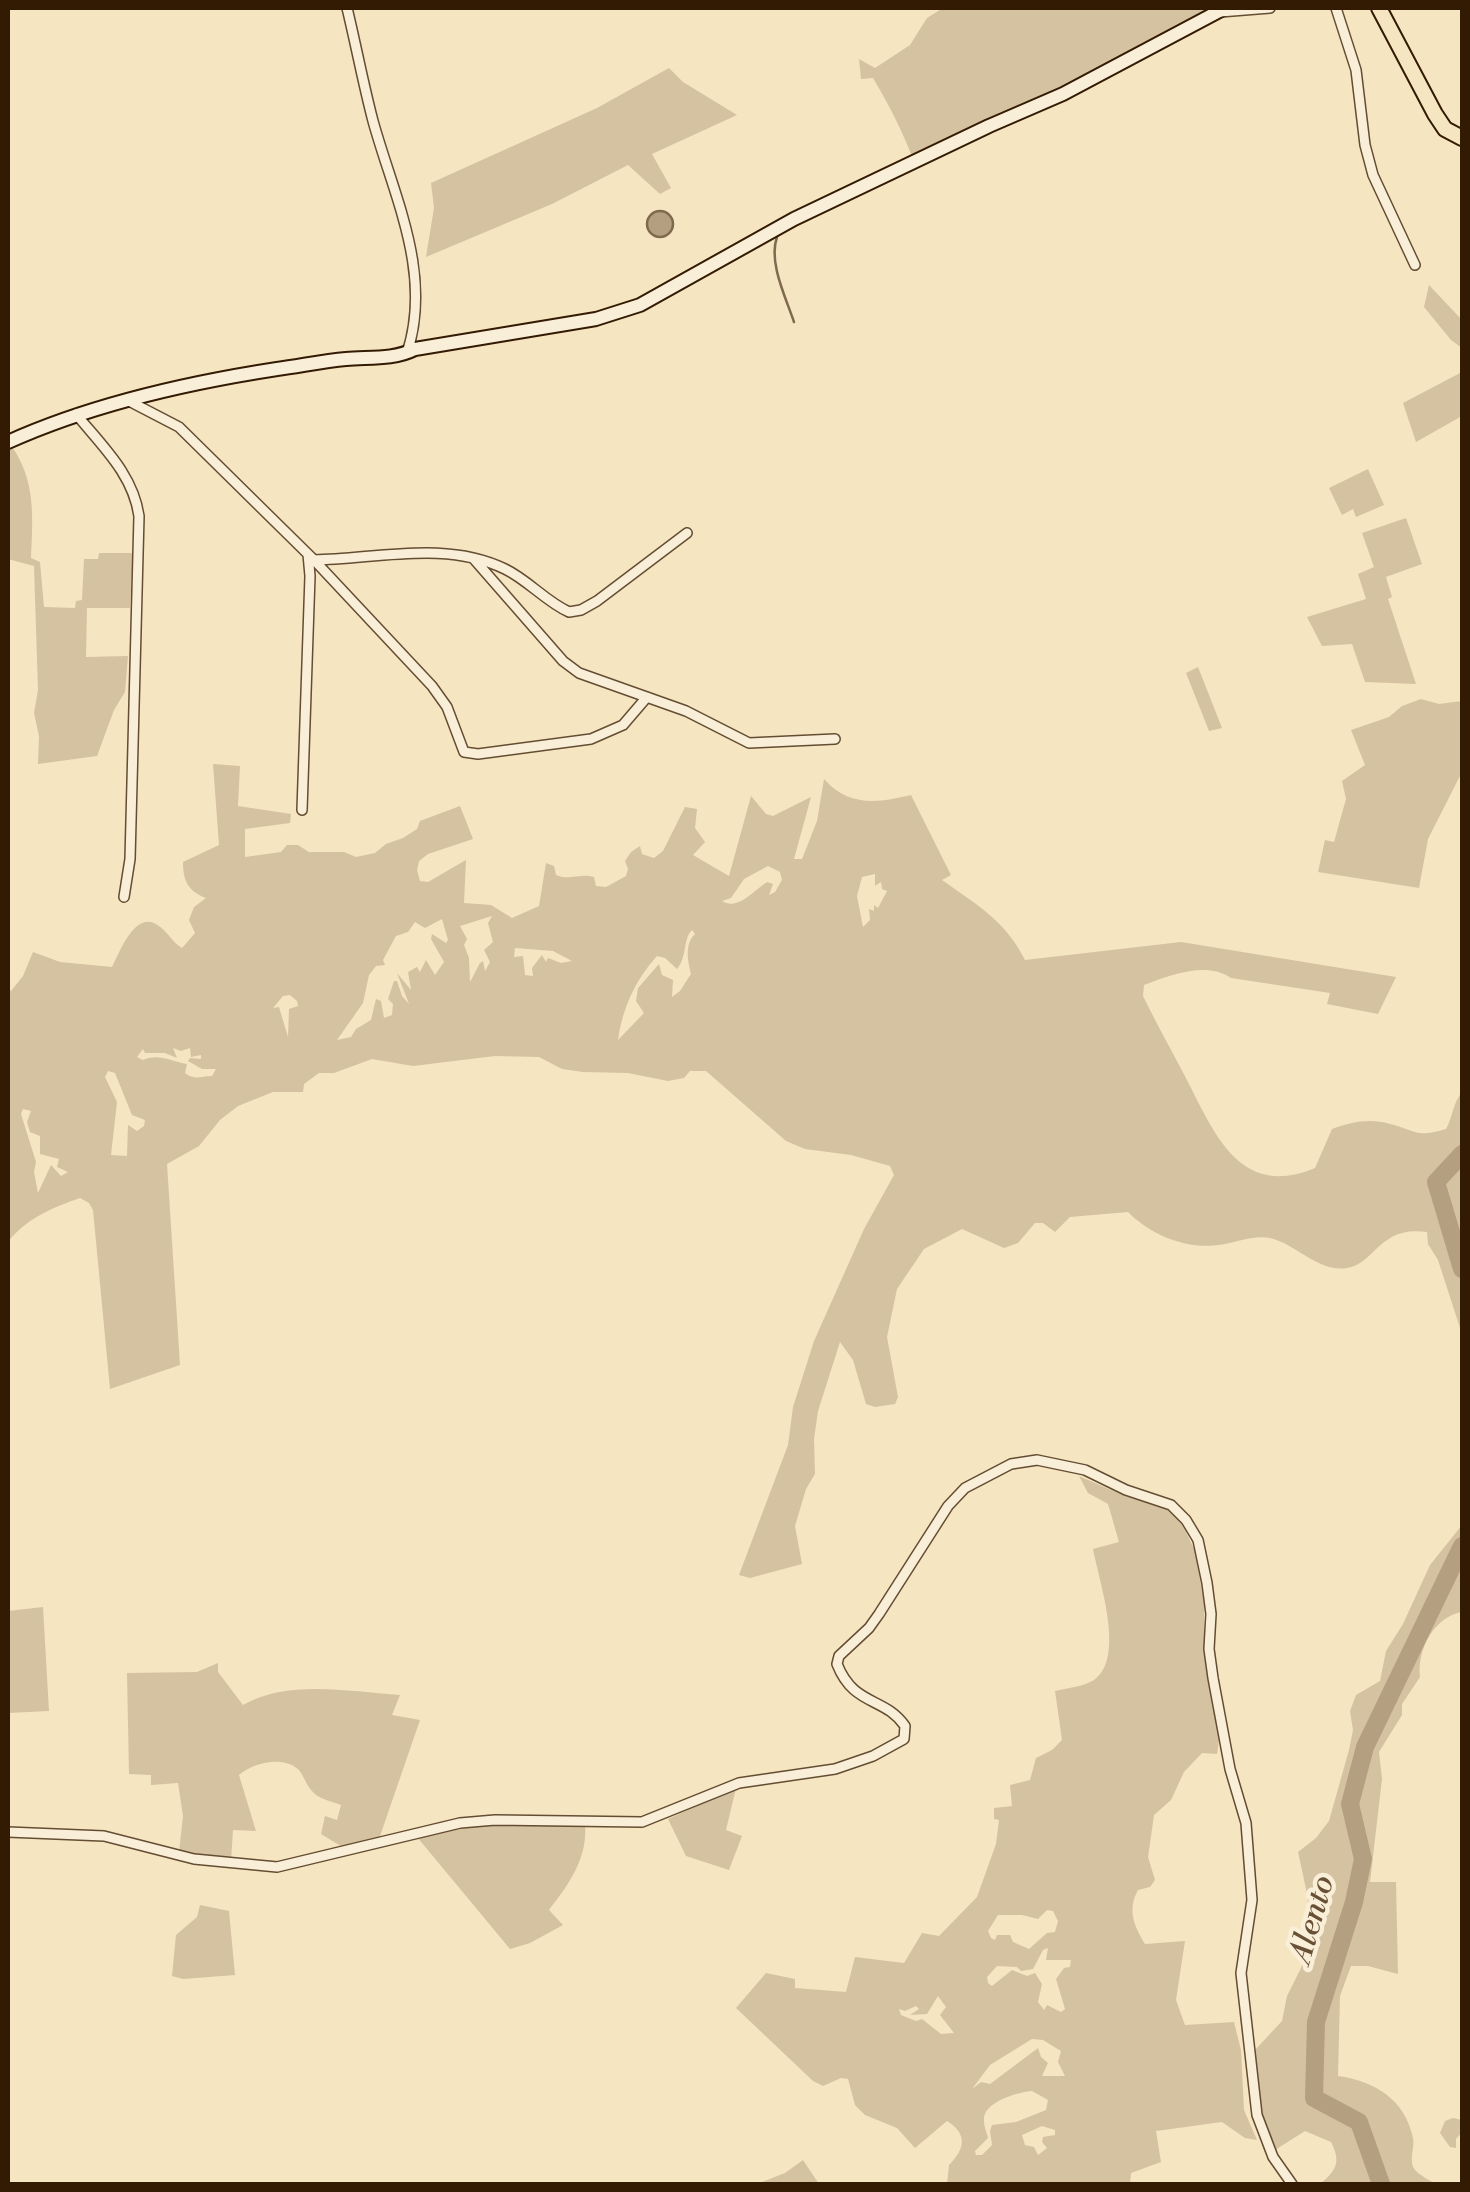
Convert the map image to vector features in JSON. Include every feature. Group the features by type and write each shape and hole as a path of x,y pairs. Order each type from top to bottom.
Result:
{"main road":[{"path":"1380,8 1435,114 1446,129 1462,138"}],"street":[{"path":"347,8 372,118 414,256 417,286 406,353"},
{"path":"8,442 76,414 127,400 266,371 406,353 596,318 640,305 761,237 1063,94 1221,10 1270,8"},
{"path":"1336,8 1356,70 1365,145 1373,175 1415,266"},
{"path":"127,400 179,427 311,557 432,686 447,707 464,752 478,754 591,739 623,725 647,698"},
{"path":"76,414 128,479 136,494 139,516 130,859 124,897"},
{"path":"311,557 363,559 432,552 473,558 503,567 569,612 580,610 633,577 687,533"},
{"path":"302,810 311,557"},
{"path":"473,558 563,661 579,673 686,711 748,744 836,739"},
{"path":"8,1832 104,1836 194,1859 276,1867 460,1823 642,1822 739,1784 835,1769 873,1756 904,1739 907,1733 896,1715 854,1692 842,1678 837,1664 839,1656 869,1628 948,1506 965,1488 1011,1464 1060,1462 1171,1505 1198,1540 1211,1614 1209,1649 1213,1678 1230,1769 1246,1823 1252,1900 1241,1973 1256,2115 1273,2157 1292,2184"}],"shaded area":[{"path":"943,8 1209,8 1201,16 1067,88 913,159 873,78 861,79 859,59 875,68 910,45 927,18"},
{"path":"669,68 683,82 737,115 652,154 671,188 660,194 628,165 552,204 426,257 434,208 431,183 597,108"},
{"path":"660,211 669,215 673,224 669,233 660,237 651,233 647,224 651,215"},
{"path":"1429,285 1462,320 1462,348 1424,307"},
{"path":"1462,372 1462,416 1416,442 1403,403"},
{"path":"10,444 29,485 31,558 40,562 44,607 75,608 76,601 82,600 84,559 98,559 99,553 133,553 130,608 87,608 86,657 128,656 125,692 97,756 38,764 34,566 8,559"},
{"path":"1368,469 1384,505 1356,517 1353,509 1342,515 1329,488"},
{"path":"1406,518 1422,564 1386,577 1392,597 1388,599 1416,684 1365,682 1352,644 1322,646 1307,617 1366,599 1358,574 1374,567 1362,533"},
{"path":"1198,667 1222,728 1209,731 1186,673"},
{"path":"1421,699 1439,704 1462,701 1462,772 1428,839 1419,888 1318,872 1325,840 1334,842 1346,799 1342,781 1365,765 1351,730 1389,717 1402,706"},
{"path":"213,764 240,766 238,806 291,814 290,823 245,829 245,857 281,852 287,845 298,845 309,852 344,852 356,857 375,853 417,829 420,821 460,806 473,839 428,854 419,861 420,881 428,882 466,860 464,903 491,905 512,918 539,906 546,863 554,866 556,875 594,877 596,886 606,887 626,876 625,861 640,846 642,854 654,858 663,851 685,807 697,809 695,828 705,842 693,855 729,876 751,796 766,814 773,816 811,797 794,859 802,859 817,821 824,779 843,794 864,800 911,795 951,875 942,880 999,924 1025,960 1181,942 1396,977 1378,1014 1327,1004 1330,993 1200,970 1144,985 1143,996 1223,1144 1251,1169 1269,1175 1290,1175 1315,1168 1332,1129 1346,1124 1375,1121 1422,1133 1446,1129 1462,1092 1462,1334 1427,1232 1398,1234 1357,1265 1337,1268 1270,1238 1212,1246 1186,1244 1149,1229 1128,1212 1070,1217 1055,1232 1043,1223 1035,1223 1018,1243 1004,1248 962,1229 924,1249 897,1289 887,1337 898,1397 895,1404 866,1404 853,1360 840,1342 818,1411 815,1474 806,1489 795,1526 802,1564 750,1578 739,1575 788,1445 793,1407 814,1341 864,1229 894,1175 890,1166 851,1155 805,1149 786,1141 706,1071 690,1071 684,1078 668,1081 628,1073 562,1069 539,1057 495,1056 413,1066 372,1059 334,1073 319,1073 304,1084 303,1092 273,1092 238,1106 220,1120 199,1146 167,1164 180,1365 110,1389 93,1210 89,1203 80,1198 50,1210 31,1220 8,1242 8,989 11,991 23,976 33,952 60,962 112,967 124,942 143,923 159,926 182,948 195,933 189,920 194,907 206,898 188,884 183,862 219,845","holes":["768,866 780,872 782,880 775,892 769,895 773,884 767,882 740,902 722,901 731,898 744,879","875,874 875,886 881,882 882,889 887,891 878,908 874,905 874,911 869,909 870,920 863,927 857,896 862,877","492,916 488,923 493,942 484,950 490,962 485,971 483,961 480,963 470,982 464,945 467,939 460,926","442,919 448,940 446,943 432,934 431,939 444,962 435,975 426,960 420,972 417,967 408,972 411,990 397,973 409,1004 394,981 388,999 393,1004 392,1015 384,1018 381,1001 376,999 371,1020 351,1037 337,1040 363,1003 369,975 376,966 385,965 383,960 396,936 408,932 415,922 425,928","692,930 695,934 688,953 691,974 680,991 672,997 673,980 662,975 659,964 638,988 636,1001 644,1013 618,1040 626,1006 642,975 657,956 677,969","515,948 553,951 572,961 561,963 548,958 546,962 542,955 532,968 533,976 525,975 523,956 514,957","290,995 297,1001 298,1006 289,1009 288,1037 279,1007 273,1008 283,996","173,1048 190,1048 191,1057 201,1055 201,1059 188,1061 202,1069 216,1069 212,1076 195,1077 185,1073 187,1064 159,1057 137,1057 143,1049 145,1053 165,1053 177,1058","108,1071 115,1073 132,1115 145,1120 137,1131 128,1125 127,1156 111,1155 117,1102 105,1077","23,1109 31,1111 27,1122 30,1132 40,1136 40,1154 59,1159 57,1167 68,1172 61,1176 51,1165 38,1193 36,1162 21,1114"]},
{"path":"1079,1476 1125,1496 1165,1507 1178,1518 1195,1551 1204,1602 1204,1648 1219,1740 1217,1754 1202,1753 1184,1772 1171,1800 1154,1815 1148,1857 1155,1880 1150,1887 1138,1890 1132,1911 1145,1944 1185,1941 1176,2000 1185,2025 1234,2022 1241,2050 1244,2110 1257,2140 1245,2138 1222,2122 1156,2131 1161,2162 1131,2173 1130,2184 947,2184 949,2165 962,2142 954,2126 947,2121 915,2148 897,2128 865,2115 855,2105 848,2079 823,2086 813,2081 736,2008 766,1973 795,1979 795,1988 846,1992 855,1957 904,1963 922,1933 939,1936 977,1897 996,1844 999,1820 994,1819 994,1808 1012,1806 1010,1785 1030,1780 1036,1758 1062,1740 1055,1691 1094,1680 1108,1655 1108,1618 1093,1549 1119,1542 1108,1504 1088,1493","holes":["1047,1910 1053,1911 1058,1921 1055,1932 1047,1933 1029,1949 1013,1942 1010,1935 997,1935 995,1940 988,1931 998,1915 1038,1919","1048,1948 1046,1960 1071,1960 1070,1967 1064,1968 1056,1979 1065,2009 1061,2012 1047,2005 1044,2010 1038,2002 1042,1984 1035,1973 1027,1976 1012,1970 992,1986 988,1983 987,1977 997,1966 1033,1969","938,1996 946,2007 940,2015 954,2033 941,2034 922,2019 916,2021 901,2015 899,2009 905,2011 916,2006 919,2009 910,2015 927,2014","1032,2039 1043,2040 1061,2051 1058,2062 1065,2076 1042,2076 1048,2063 1038,2048 990,2084 981,2082 972,2089 990,2065","1032,2091 1048,2100 1046,2110 1016,2122 992,2125 992,2145 982,2155 976,2155 975,2151 988,2138 984,2121 989,2108 1018,2093","1042,2126 1055,2130 1055,2135 1043,2137 1047,2148 1038,2155 1034,2147 1025,2145 1022,2135"]},
{"path":"1462,1525 1462,1612 1443,1620 1429,1636 1421,1656 1420,1677 1379,1752 1382,1779 1370,1882 1396,1882 1398,1974 1351,1966 1340,1996 1338,2076 1364,2082 1395,2103 1413,2138 1413,2166 1435,2184 1320,2184 1336,2165 1331,2142 1305,2131 1275,2150 1261,2110 1255,2050 1282,2021 1287,1996 1302,1966 1308,1898 1298,1852 1329,1821 1349,1750 1353,1730 1350,1711 1356,1695 1380,1681 1386,1651 1430,1565"},
{"path":"43,1607 49,1711 8,1713 8,1611"},
{"path":"218,1663 218,1672 243,1705 261,1697 299,1690 400,1695 392,1715 420,1720 379,1839 344,1848 321,1834 325,1816 337,1820 341,1805 315,1794 292,1765 277,1762 260,1764 239,1775 256,1831 233,1830 231,1861 179,1852 183,1816 178,1783 151,1785 151,1775 129,1774 127,1673 197,1672"},
{"path":"736,1788 726,1830 742,1836 729,1870 686,1856 668,1819"},
{"path":"494,1823 585,1824 580,1859 549,1910 563,1925 510,1949 417,1837"},
{"path":"200,1905 229,1911 235,1975 183,1979 172,1976 176,1935 197,1917"},
{"path":"1462,2120 1456,2148 1450,2147 1440,2133 1445,2121"},
{"path":"803,2160 819,2184 757,2184 785,2173"}],"waterway":[{"path":"777,237 776,269 794,322"},
{"name":"Alento","path":"1462,1154 1436,1182 1462,1269"},
{"name":"Alento","path":"1381,2184 1359,2122 1314,2098 1316,2022 1354,1902 1363,1859 1350,1804 1365,1747 1462,1546"}]}
